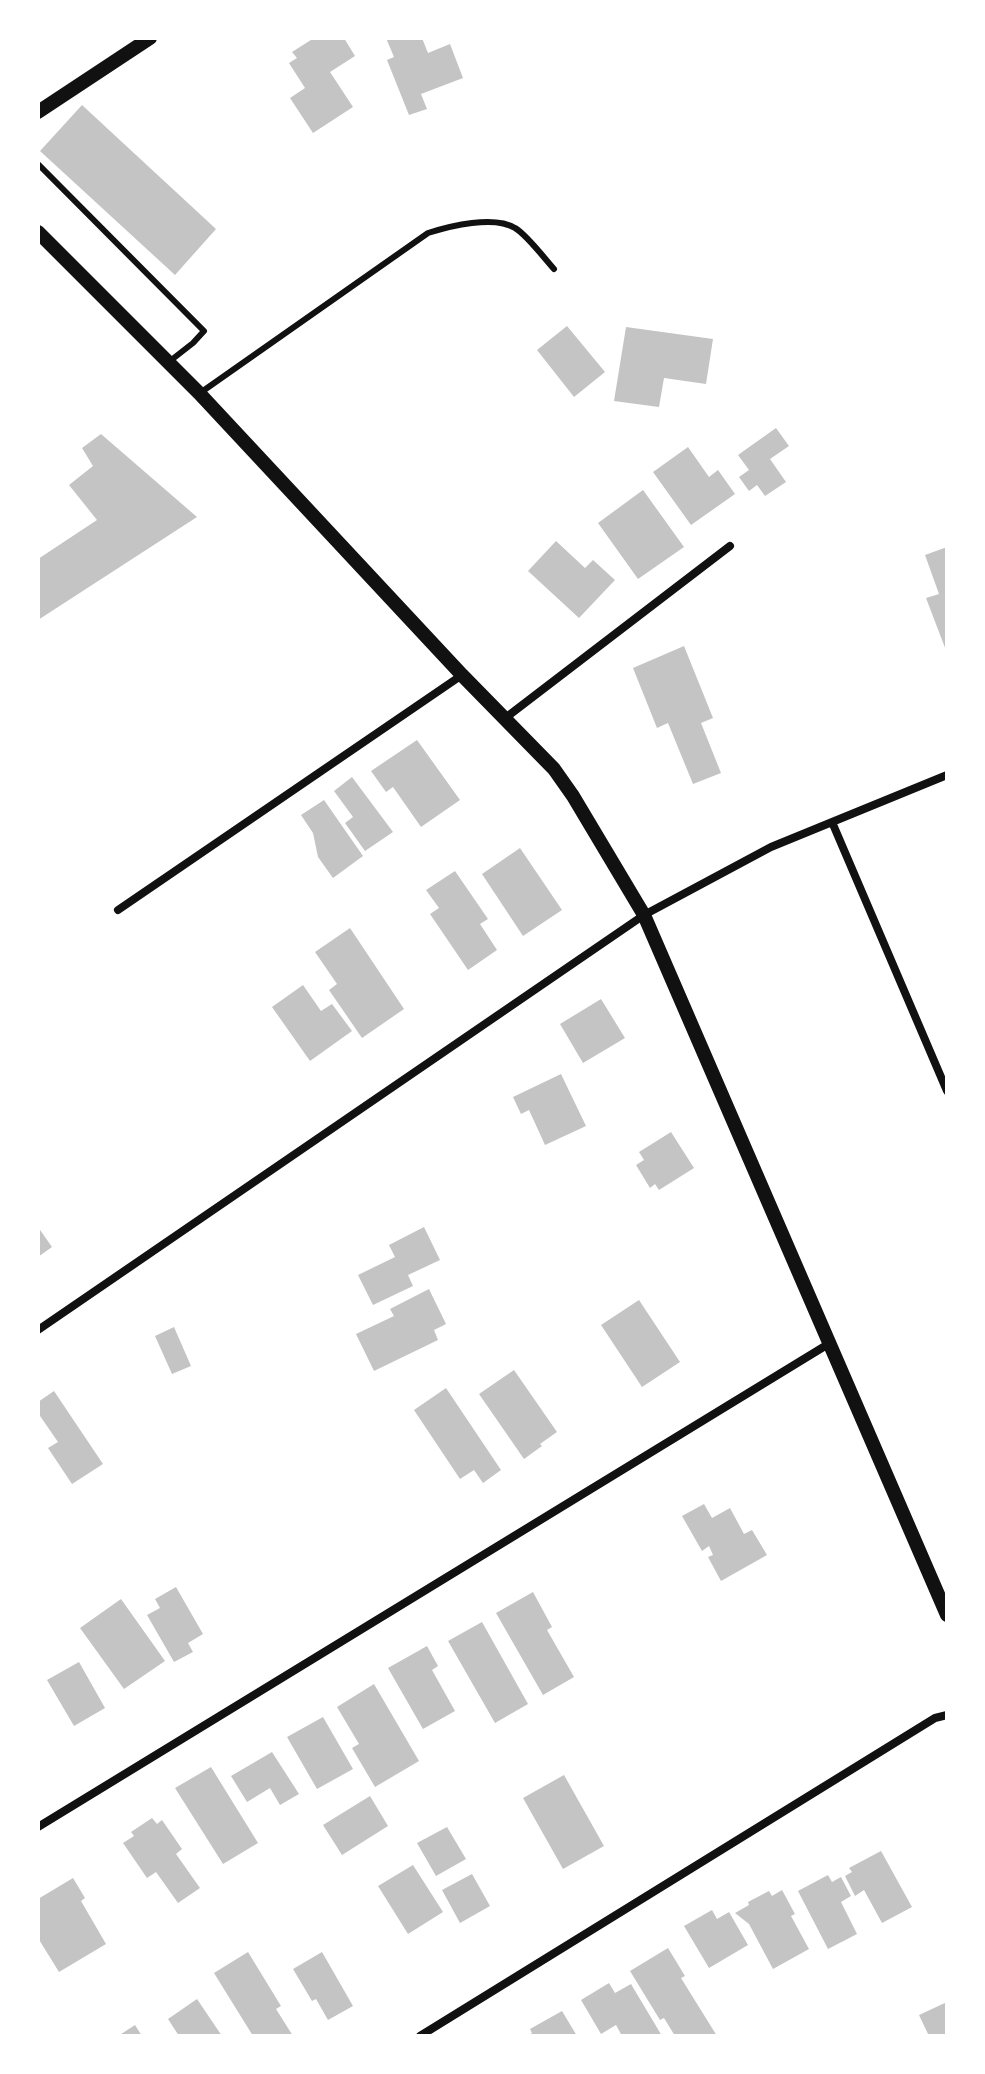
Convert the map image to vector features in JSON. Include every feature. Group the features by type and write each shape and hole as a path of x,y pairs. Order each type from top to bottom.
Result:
{"street":[{"path":"38,112 150,38"},
{"path":"41,240 199,393 554,769 573,796 644,915 947,1615"},
{"path":"504,719 730,546"},
{"path":"118,910 462,675"},
{"path":"38,1330 644,915 771,847 947,775"},
{"path":"832,822 947,1091"},
{"path":"38,1827 830,1343"},
{"path":"420,2036 935,1718 947,1715"}],"lane":[{"path":"38,164 204,331 169,362"},
{"path":"199,393 428,233 473,223 502,224 516,228 554,269"}],"building":[{"path":"314,38 344,38 355,56 330,72 353,107 313,133 290,98 305,88 289,63 297,58 292,52"},
{"path":"386,38 422,38 428,53 450,44 463,78 421,94 427,109 409,115 387,60 394,57"},
{"path":"82,105 216,229 175,275 40,151"},
{"path":"567,326 605,372 574,397 537,350"},
{"path":"626,327 713,339 706,384 664,378 659,407 614,401"},
{"path":"776,428 789,446 770,459 786,482 765,496 757,485 749,491 739,477 749,470 738,455"},
{"path":"101,434 197,517 38,620 38,559 97,520 69,485 93,466 82,448"},
{"path":"688,447 709,477 718,470 735,494 691,525 653,472"},
{"path":"643,490 684,547 638,579 598,523"},
{"path":"556,541 585,568 593,560 615,580 579,618 528,571"},
{"path":"947,547 947,653 926,598 939,594 925,555"},
{"path":"684,646 713,718 701,723 721,773 693,784 668,723 657,728 633,668"},
{"path":"417,740 460,800 421,827 393,787 386,792 371,771"},
{"path":"352,777 393,832 365,851 345,823 353,817 334,791"},
{"path":"324,800 363,856 333,878 318,857 313,833 301,815"},
{"path":"520,848 562,910 523,936 482,874"},
{"path":"455,871 488,919 480,924 497,950 468,970 430,914 439,908 426,890"},
{"path":"350,928 404,1009 362,1038 329,990 337,984 315,952"},
{"path":"303,985 321,1011 332,1004 352,1031 310,1061 272,1007"},
{"path":"601,999 625,1038 583,1063 560,1024"},
{"path":"561,1074 586,1126 545,1145 529,1110 521,1114 513,1097"},
{"path":"671,1132 694,1168 659,1190 655,1184 650,1188 636,1165 644,1160 639,1152"},
{"path":"38,1227 52,1247 38,1257"},
{"path":"424,1227 440,1260 408,1275 413,1286 373,1305 358,1275 395,1257 389,1245"},
{"path":"429,1289 446,1324 434,1330 438,1340 374,1371 356,1334 394,1316 390,1309"},
{"path":"639,1300 680,1362 642,1387 601,1325"},
{"path":"174,1327 191,1366 172,1374 155,1336"},
{"path":"514,1370 557,1432 524,1459 479,1394"},
{"path":"446,1388 501,1470 483,1483 474,1470 460,1479 414,1410"},
{"path":"54,1391 103,1464 72,1484 48,1448 58,1442 38,1413 38,1402"},
{"path":"704,1504 712,1518 730,1508 744,1534 752,1530 767,1555 721,1581 708,1557 713,1555 709,1546 702,1551 682,1516"},
{"path":"176,1587 203,1634 188,1643 193,1652 174,1662 147,1615 160,1608 155,1599"},
{"path":"533,1592 552,1627 547,1630 574,1677 543,1695 496,1613"},
{"path":"121,1599 165,1661 124,1689 80,1628"},
{"path":"482,1622 528,1704 495,1723 448,1641"},
{"path":"427,1646 438,1666 432,1670 455,1711 423,1729 388,1668"},
{"path":"79,1662 105,1708 74,1726 47,1680"},
{"path":"374,1684 419,1761 375,1787 352,1748 359,1744 337,1707"},
{"path":"323,1717 353,1769 317,1789 287,1737"},
{"path":"272,1752 299,1794 280,1805 270,1788 247,1802 231,1776"},
{"path":"211,1767 258,1843 223,1864 175,1788"},
{"path":"564,1775 604,1846 563,1869 523,1798"},
{"path":"370,1796 388,1826 342,1855 323,1825"},
{"path":"152,1818 157,1824 162,1820 182,1849 176,1854 200,1888 178,1903 156,1872 147,1878 123,1843 134,1836 131,1832"},
{"path":"447,1827 466,1859 436,1876 417,1843"},
{"path":"881,1851 912,1907 882,1923 864,1890 855,1896 845,1876 852,1872 849,1868"},
{"path":"413,1865 443,1912 408,1934 378,1886"},
{"path":"472,1874 490,1906 460,1923 442,1890"},
{"path":"828,1875 832,1882 841,1877 851,1896 841,1902 857,1934 828,1949 798,1891"},
{"path":"73,1878 85,1898 81,1901 106,1944 59,1972 38,1938 38,1899"},
{"path":"782,1890 795,1914 791,1916 809,1949 773,1969 749,1924 735,1913 769,1891 772,1896"},
{"path":"712,1910 717,1919 729,1912 748,1945 709,1968 684,1926"},
{"path":"668,1948 685,1976 681,1978 717,2036 675,2036 664,2018 660,2020 630,1971"},
{"path":"248,1952 281,2006 276,2009 293,2036 253,2036 214,1973"},
{"path":"322,1952 353,2006 328,2020 316,1999 312,2001 293,1969"},
{"path":"609,1983 615,1993 631,1984 662,2036 622,2036 616,2025 601,2034 581,2000"},
{"path":"197,1999 222,2036 179,2036 168,2019"},
{"path":"947,2002 947,2036 929,2036 919,2015"},
{"path":"562,2011 577,2036 527,2036 532,2033 530,2029"},
{"path":"135,2025 142,2036 118,2036"}]}
